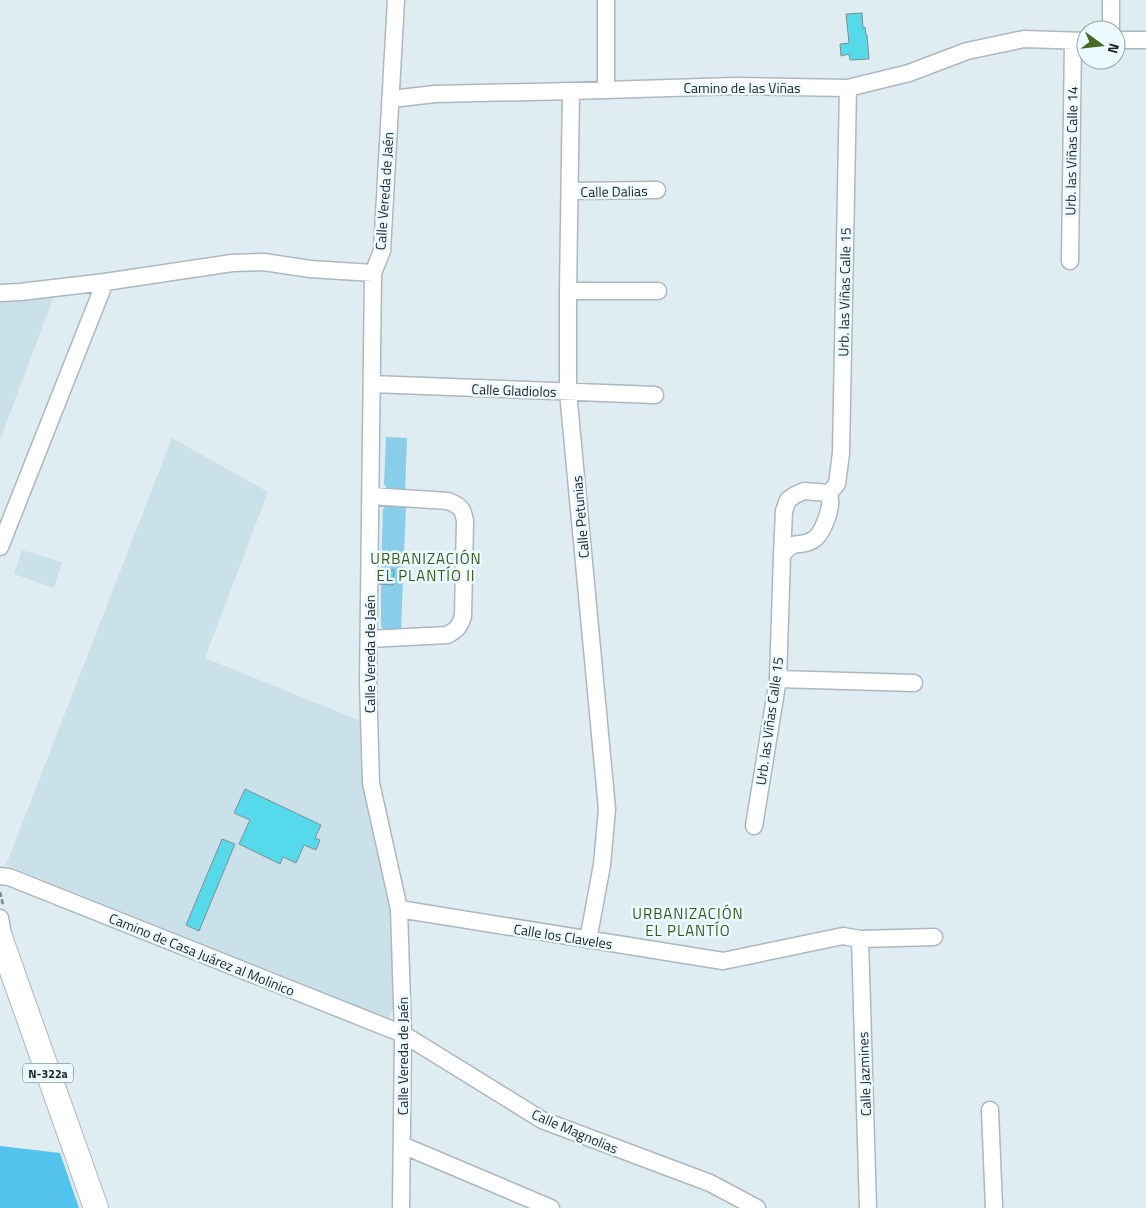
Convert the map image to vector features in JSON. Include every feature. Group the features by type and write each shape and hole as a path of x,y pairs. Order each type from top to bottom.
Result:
{"highway":[{"name":"N-322a","path":"4,948 96,1208"}],"street":[{"name":"Calle Vereda de Jaén","path":"396,0 382,251 374,273 368,682 372,783 399,909 403,1034 401,1208"},
{"path":"606,0 606,90"},
{"path":"1111,0 1112,20"},
{"name":"Camino de las Viñas","path":"391,99 435,94 736,86 848,88 908,73 968,51 1024,39 1076,41"},
{"path":"1126,40 1146,40"},
{"name":"Urb. las Viñas Calle 14","path":"1070,261 1078,70"},
{"name":"Urb. las Viñas Calle 15","path":"754,826 778,679 784,511 788,500 795,495 804,491 829,492 838,484 842,453 848,88"},
{"name":"Calle Petunias","path":"571,91 568,392 608,809 602,865 588,940"},
{"name":"Calle Dalias","path":"570,191 658,190"},
{"path":"0,293 105,282 232,262 264,262 310,269 374,273"},
{"path":"0,548 105,282"},
{"path":"568,291 658,292"},
{"name":"Calle Gladiolos","path":"372,384 655,395"},
{"name":"Urb. las Viñas Calle 15","path":"782,555 793,544 814,540 823,529 830,504 829,492"},
{"path":"369,639 447,635 456,631 461,625 463,616 466,521 463,511 457,505 448,501 371,496"},
{"path":"778,679 914,683"},
{"name":"Camino de Casa Juárez al Molinico","path":"0,876 9,877 403,1034"},
{"name":"Calle los Claveles","path":"399,909 724,961 843,936 860,939 934,937"},
{"path":"0,918 4,948"},
{"name":"Calle Jazmines","path":"860,939 868,1208"},
{"name":"Calle Magnolias","path":"403,1034 542,1120 710,1184 757,1208"},
{"path":"990,1110 994,1208"},
{"path":"402,1145 551,1208"}],"shaded area":[{"path":"56,291 0,440 0,296"},
{"path":"386,437 407,438 405,491 388,490 384,484"},
{"path":"172,438 268,492 205,658 361,721 392,918 394,1007 388,1019 6,865"},
{"path":"388,503 406,504 401,630 385,631 381,626 381,584 393,585 394,571 381,570 383,509"},
{"path":"22,550 62,562 54,588 14,574"},
{"path":"0,1146 60,1153 79,1208 0,1208"}],"building":[{"path":"862,13 863,28 865,27 867,35 869,59 850,60 849,54 841,56 840,44 849,43 846,14"},
{"path":"379,570 394,570 393,585 379,584"},
{"path":"245,789 321,825 315,838 320,840 316,850 304,845 296,863 283,857 280,864 239,844 250,820 234,813"},
{"path":"222,839 235,844 199,931 186,925"}],"district":[{"name":"URBANIZACIÓN EL PLANTÍO II","path":"426,566"},
{"name":"URBANIZACIÓN EL PLANTÍO","path":"688,922"}]}
